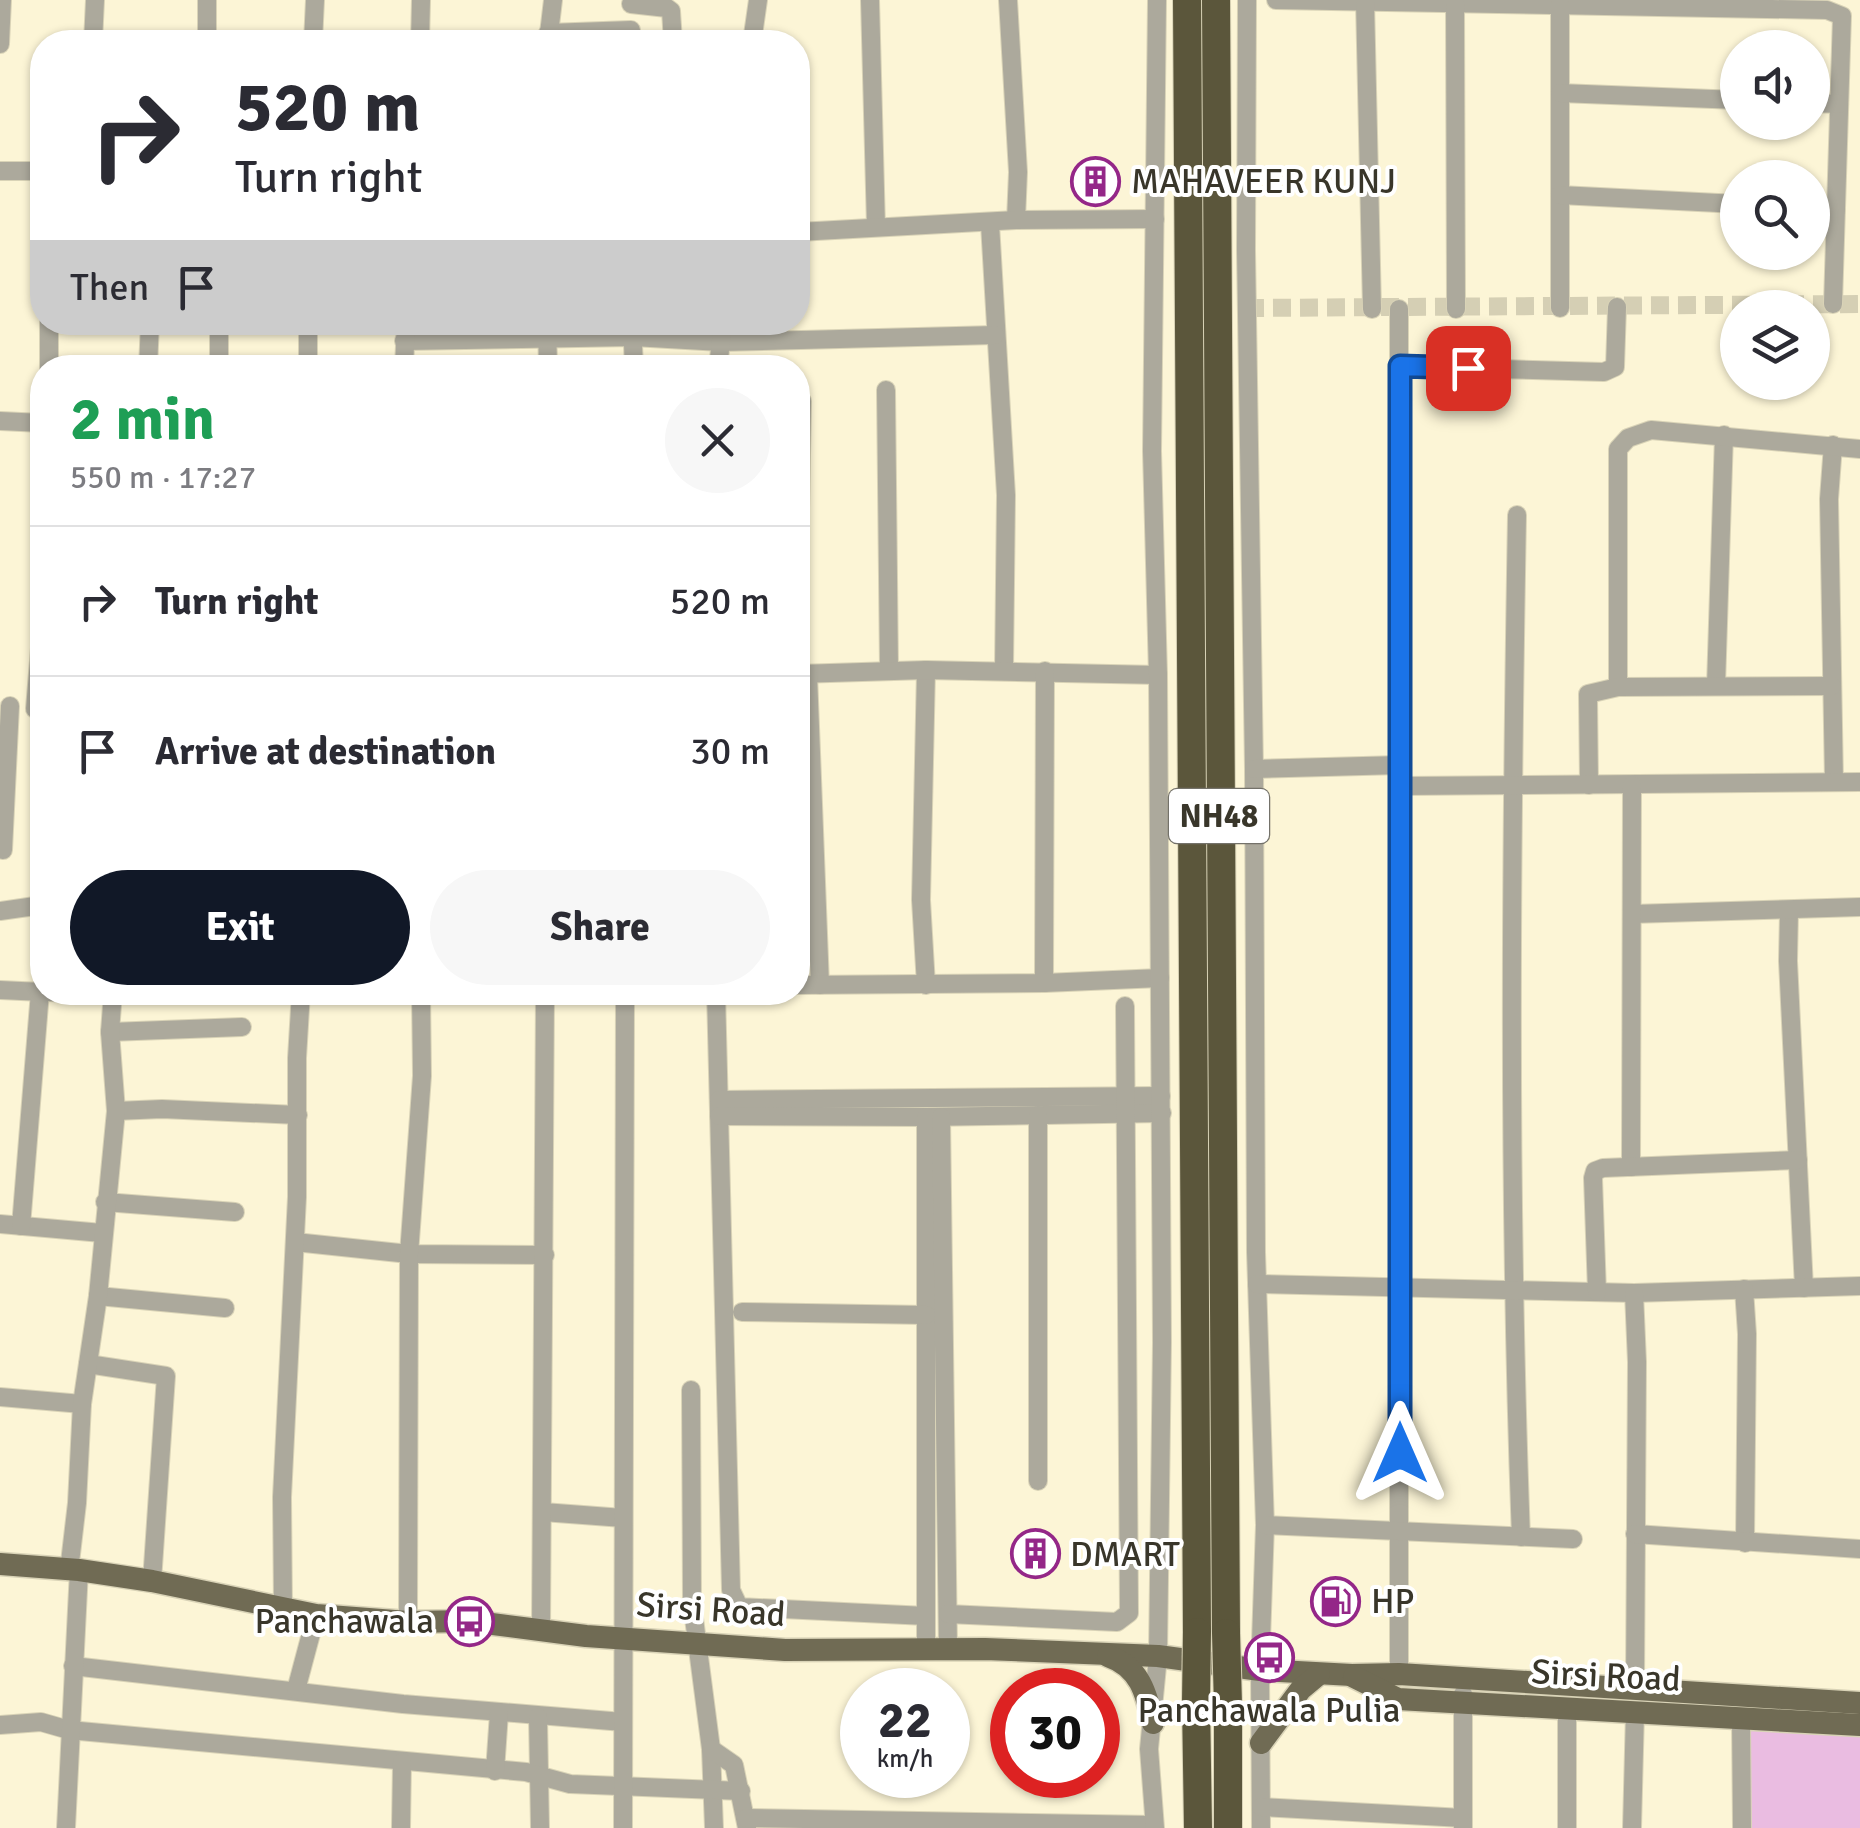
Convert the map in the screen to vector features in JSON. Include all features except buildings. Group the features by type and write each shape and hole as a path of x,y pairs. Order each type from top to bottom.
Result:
{"highway":[{"name":"NH48","path":"1187,0 1198,1828"},
{"name":"NH48","path":"1216,0 1228,1828"}],"main road":[{"name":"Sirsi Road","path":"0,1547 74,1570"},
{"name":"Sirsi Road","path":"0,1564 152,1581 316,1615 408,1622 469,1621 541,1631 784,1650 937,1648 1158,1656 1260,1670 1352,1676 1399,1674 1567,1708 1635,1700 1741,1718 1860,1725"},
{"path":"1104,1654 1120,1660 1140,1680 1153,1723"},
{"path":"1261,1743 1300,1689 1319,1674"},
{"name":"Sirsi Road","path":"1352,1676 1398,1698 1463,1690 1635,1700 1860,1702"}],"street":[{"path":"0,44 2,0"},
{"path":"94,30 96,0"},
{"path":"207,0 207,30"},
{"path":"314,30 315,0"},
{"path":"420,30 421,0"},
{"path":"549,30 553,0"},
{"path":"754,30 758,0"},
{"path":"870,0 876,227"},
{"path":"1008,0 1018,172 1016,220"},
{"path":"711,1750 734,1765 747,1823 1155,1826 1148,1777 1158,1656 1161,1104 1152,451 1156,0"},
{"path":"1247,0 1256,1284 1265,1525 1260,1670 1262,1828"},
{"path":"1276,0 1826,10 1842,16 1833,304"},
{"path":"630,30 631,2 667,8 671,11 672,30"},
{"path":"1365,2 1372,309"},
{"path":"1455,2 1456,309"},
{"path":"1560,3 1560,308"},
{"path":"1560,92 1720,99"},
{"path":"1830,104 1839,104"},
{"path":"0,171 30,171"},
{"path":"1560,194 1720,203"},
{"path":"1830,209 1836,209"},
{"path":"810,231 1016,220 1155,219"},
{"path":"990,224 1006,495 1004,671"},
{"path":"1400,366 1604,372 1615,367 1617,307"},
{"path":"1399,309 1399,1674"},
{"path":"669,335 720,342 996,335"},
{"path":"719,355 721,335"},
{"path":"886,390 888,670"},
{"path":"0,421 30,423"},
{"path":"1618,687 1618,449 1628,438 1652,430 1860,449"},
{"path":"1716,686 1724,435"},
{"path":"1833,445 1829,499 1834,782"},
{"path":"1517,515 1514,1290 1520,1536"},
{"path":"810,674 926,670 1158,675"},
{"path":"926,670 921,900 926,985"},
{"path":"1044,983 1045,671"},
{"path":"1589,785 1588,694 1618,687 1832,686"},
{"path":"3,850 5,706 30,708"},
{"path":"1254,770 1400,765"},
{"path":"1400,786 1860,782"},
{"path":"1630,1168 1632,785"},
{"path":"810,802 820,985"},
{"path":"0,911 30,907"},
{"path":"1632,914 1860,907"},
{"path":"1789,911 1788,962 1804,1288"},
{"path":"810,985 1160,978"},
{"path":"0,990 30,991"},
{"path":"20,1226 42,1005"},
{"path":"66,1828 82,1404 98,1296 116,1112 110,1032 112,1005"},
{"path":"283,1609 284,1461 301,1005"},
{"path":"408,1622 409,1254 422,1076 421,1005"},
{"path":"541,1631 545,1005"},
{"path":"623,1828 626,1005"},
{"path":"716,1005 734,1602 740,1607 926,1616"},
{"path":"948,1614 1117,1622 1129,1613 1125,1006"},
{"path":"110,1032 242,1027"},
{"path":"719,1108 1161,1104"},
{"path":"719,1108 934,1117 1038,1115 1125,1105"},
{"path":"116,1112 162,1109 298,1115"},
{"path":"1038,1115 1038,1482"},
{"path":"934,1117 948,1614 937,1648"},
{"path":"934,1117 926,1315 926,1616 937,1648"},
{"path":"1598,1292 1592,1178 1595,1171 1798,1160"},
{"path":"105,1202 234,1212"},
{"path":"0,1224 102,1233"},
{"path":"294,1242 409,1254 544,1255"},
{"path":"1256,1284 1634,1293 1860,1286"},
{"path":"1744,1290 1745,1543"},
{"path":"1632,1828 1634,1293"},
{"path":"98,1296 225,1308"},
{"path":"742,1312 926,1315"},
{"path":"88,1364 166,1376 152,1581"},
{"path":"692,1390 692,1604 711,1750 714,1828"},
{"path":"0,1397 82,1404"},
{"path":"543,1512 623,1518"},
{"path":"1265,1525 1572,1539"},
{"path":"1635,1534 1860,1549"},
{"path":"296,1690 316,1615"},
{"path":"73,1666 498,1714 624,1722"},
{"path":"1261,1807 1339,1820 1463,1823 1463,1690"},
{"path":"1567,1708 1567,1828"},
{"path":"495,1771 498,1714"},
{"path":"538,1717 540,1828"},
{"path":"1741,1718 1742,1828"},
{"path":"0,1724 42,1722 69,1730 495,1771 570,1784 741,1791"},
{"path":"401,1828 402,1762"}],"shaded area":[{"path":"1737,1728 1860,1734 1860,1828 1737,1828"}],"tunnel":[{"path":"1246,308 1860,304"}],"place":[{"name":"MAHAVEER KUNJ","path":"1096,181"},
{"name":"DMART","path":"1035,1554"},
{"name":"HP","path":"1336,1601"},
{"name":"Panchawala","path":"469,1621"},
{"name":"Panchawala Pulia","path":"1269,1658"}],"route":[{"path":"1400,1453 1400,366 1468,368"}]}
